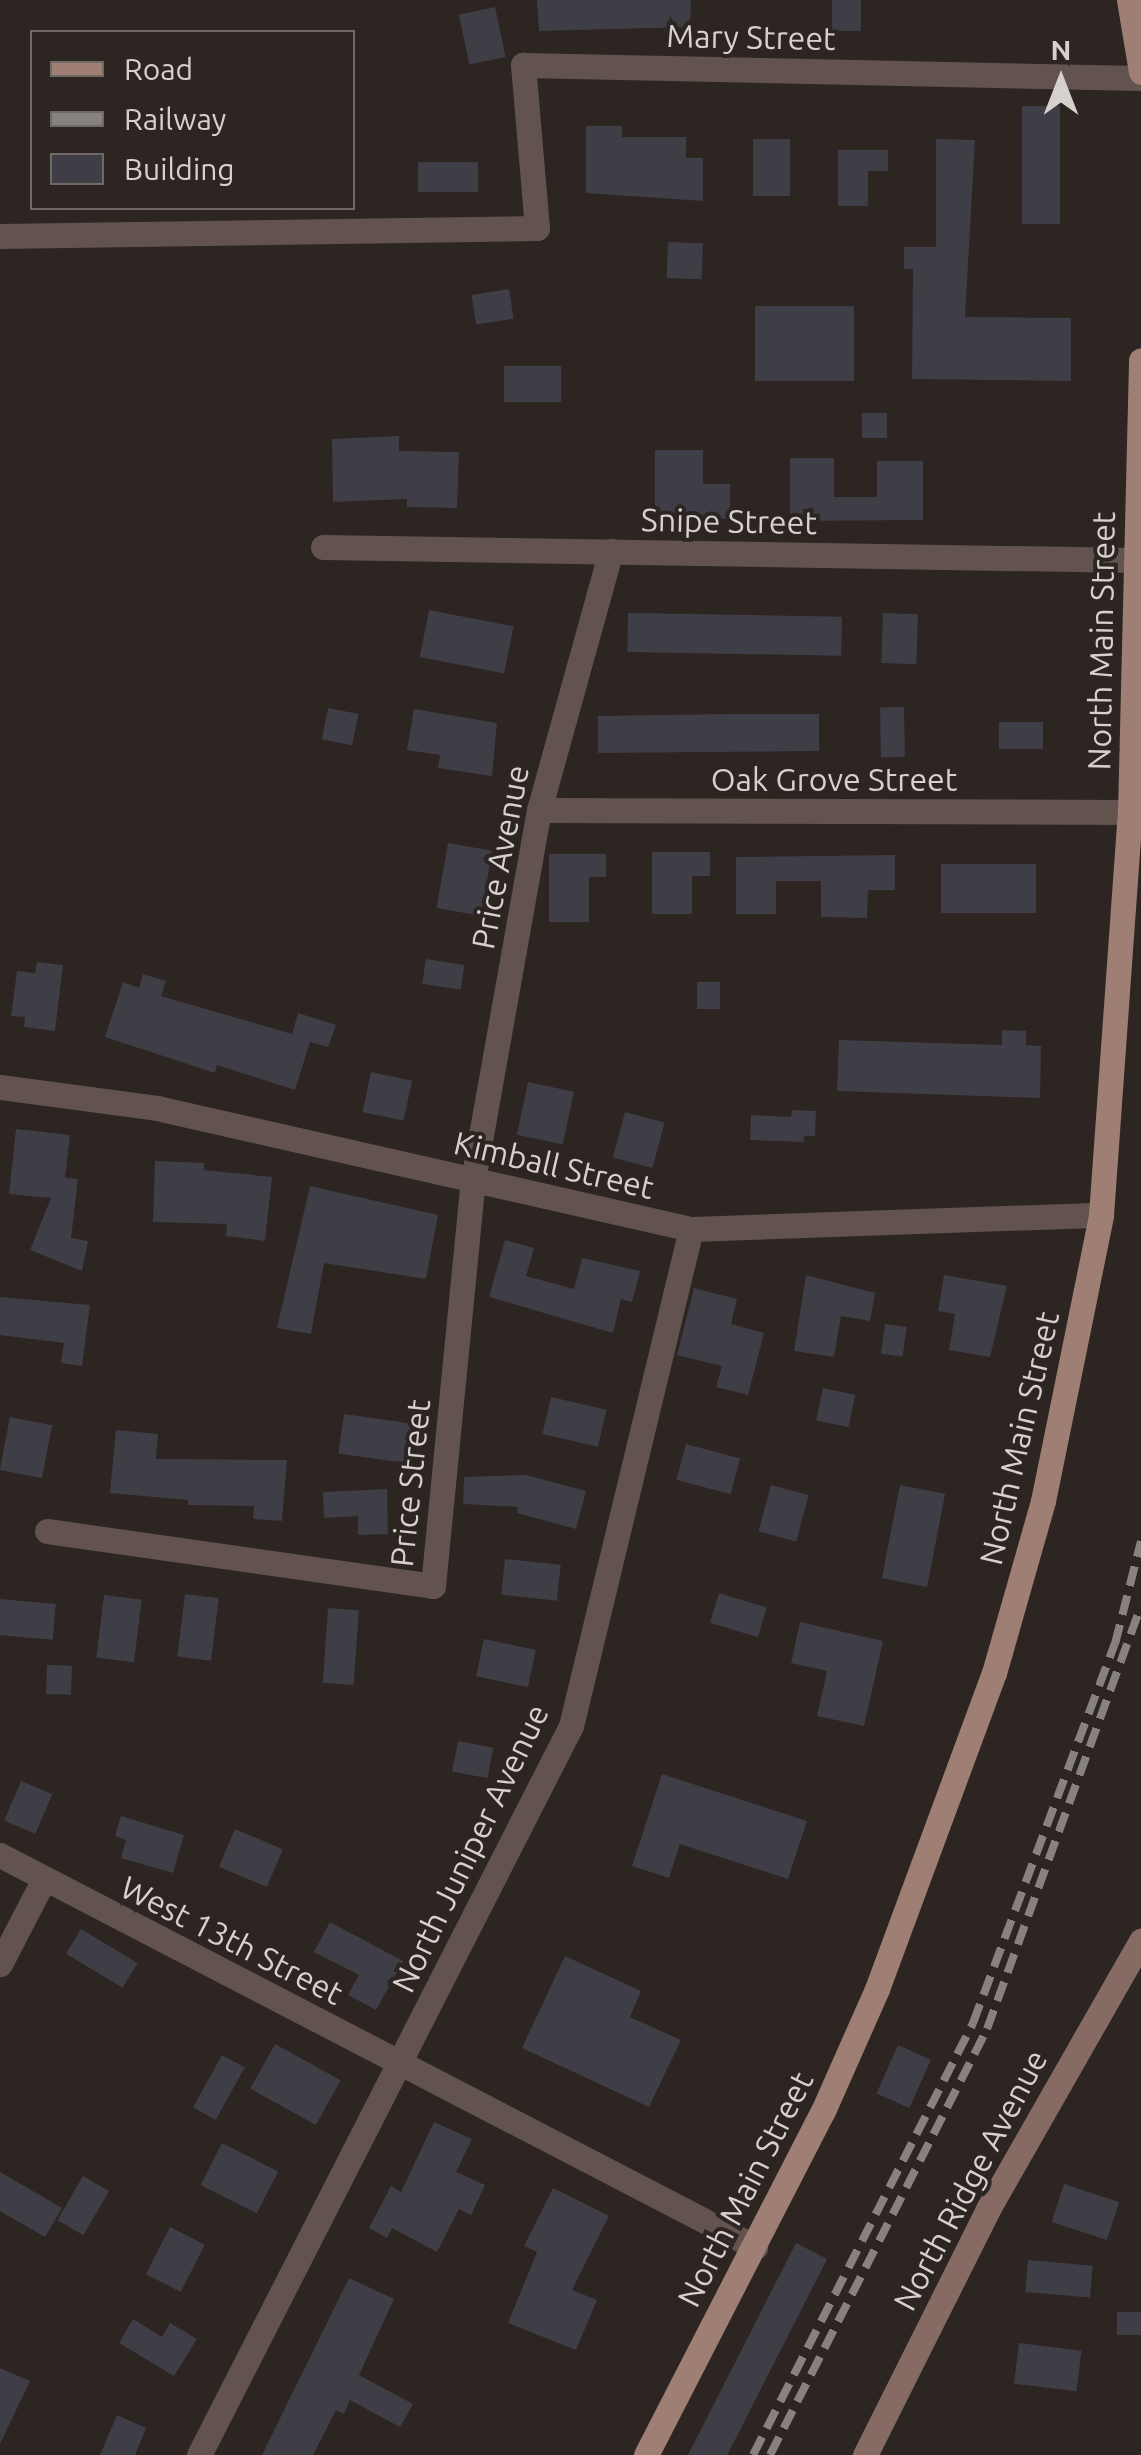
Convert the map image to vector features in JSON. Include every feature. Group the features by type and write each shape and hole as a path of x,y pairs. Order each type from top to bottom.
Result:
{"main road":[{"path":"1129,0 1141,75"},
{"name":"North Main Street","path":"646,2455 755,2247 877,1989 994,1672 1043,1501 1101,1215 1130,812 1141,360"}],"street":[{"name":"Mary Street","path":"0,236 537,228 524,64 1141,75"},
{"name":"Snipe Street","path":"322,547 1135,560"},
{"name":"Price Avenue","path":"473,1180 539,810 611,551"},
{"name":"Oak Grove Street","path":"539,810 1130,812"},
{"name":"Kimball Street","path":"0,1087 157,1108 691,1229 1101,1215"},
{"name":"Price Street","path":"48,1532 432,1586 473,1180"},
{"name":"North Juniper Avenue","path":"199,2455 571,1726 691,1229"},
{"name":"West 13th Street","path":"0,1855 755,2247"},
{"path":"0,1964 44,1880"},
{"name":"North Ridge Avenue","path":"865,2455 988,2209 1141,1940"}],"building":[{"path":"537,0 691,0 690,27 539,31"},
{"path":"832,0 861,0 861,31 832,31"},
{"path":"495,7 506,57 469,65 459,15"},
{"path":"1022,106 1060,106 1060,224 1022,224"},
{"path":"586,126 622,126 622,137 686,137 686,158 703,158 703,201 586,193"},
{"path":"753,139 790,139 790,196 753,196"},
{"path":"936,139 975,140 965,317 1071,318 1071,381 912,379 913,269 904,269 904,247 936,247"},
{"path":"838,150 888,150 888,171 868,171 868,206 838,206"},
{"path":"418,162 478,162 478,192 418,192"},
{"path":"668,242 703,243 702,279 667,278"},
{"path":"509,289 514,319 476,325 471,295"},
{"path":"755,306 854,306 854,381 755,381"},
{"path":"504,366 561,366 561,402 504,402"},
{"path":"862,413 887,413 887,438 862,438"},
{"path":"399,436 399,451 459,452 457,508 407,507 407,499 333,502 332,439"},
{"path":"655,450 703,450 703,484 730,484 730,519 655,519"},
{"path":"790,458 834,458 834,497 877,497 877,461 923,461 923,520 790,521"},
{"path":"429,610 513,626 504,674 420,657"},
{"path":"628,613 842,617 841,656 627,652"},
{"path":"883,613 918,614 916,664 881,663"},
{"path":"880,707 904,707 905,757 881,757"},
{"path":"328,708 358,714 352,745 322,739"},
{"path":"414,709 497,723 492,776 438,768 440,755 407,750"},
{"path":"819,714 819,751 598,753 598,716"},
{"path":"999,722 1043,722 1043,749 999,749"},
{"path":"448,843 492,851 481,916 437,908"},
{"path":"652,852 710,852 710,876 692,876 692,914 652,914"},
{"path":"549,854 606,854 606,877 589,877 589,922 549,922"},
{"path":"895,855 895,890 868,890 867,918 821,917 821,881 776,881 776,914 736,914 736,857"},
{"path":"941,864 1036,864 1036,913 941,913"},
{"path":"426,959 465,965 461,990 422,984"},
{"path":"37,962 63,965 55,1031 24,1027 25,1017 11,1016 17,971 35,973"},
{"path":"143,974 166,981 161,996 292,1034 298,1013 336,1025 328,1047 310,1042 295,1090 217,1065 215,1073 105,1037 123,982 139,988"},
{"path":"697,982 720,982 720,1009 697,1009"},
{"path":"1002,1030 1026,1031 1026,1045 1041,1046 1040,1098 837,1091 839,1040 1002,1045"},
{"path":"371,1072 412,1081 404,1121 362,1112"},
{"path":"528,1082 574,1092 563,1145 517,1135"},
{"path":"792,1110 816,1111 815,1136 804,1136 804,1142 750,1140 751,1115 791,1117"},
{"path":"625,1112 665,1123 652,1168 613,1157"},
{"path":"16,1129 70,1135 65,1178 78,1179 71,1238 88,1241 82,1271 30,1250 51,1198 9,1194"},
{"path":"155,1161 204,1163 204,1170 272,1177 265,1241 226,1236 227,1224 153,1222"},
{"path":"310,1186 438,1215 426,1279 324,1263 311,1334 277,1328"},
{"path":"505,1240 534,1248 526,1276 574,1289 582,1258 640,1271 632,1302 621,1299 613,1333 489,1297"},
{"path":"806,1275 875,1293 870,1321 841,1316 834,1357 794,1351"},
{"path":"944,1275 1007,1286 990,1357 949,1350 955,1314 938,1311"},
{"path":"694,1288 737,1299 731,1324 764,1333 748,1395 716,1387 722,1366 677,1355"},
{"path":"0,1297 90,1305 82,1366 61,1363 64,1343 0,1335"},
{"path":"885,1324 907,1327 903,1357 881,1354"},
{"path":"823,1388 855,1395 848,1427 816,1420"},
{"path":"551,1397 607,1410 598,1447 542,1434"},
{"path":"344,1414 416,1424 411,1464 338,1454"},
{"path":"10,1417 52,1425 42,1478 0,1470"},
{"path":"116,1430 158,1434 156,1459 287,1460 282,1521 253,1519 254,1506 188,1505 188,1500 110,1493"},
{"path":"686,1444 740,1458 731,1494 676,1480"},
{"path":"526,1475 586,1491 576,1529 517,1513 518,1507 463,1504 464,1477"},
{"path":"771,1485 809,1495 796,1541 759,1531"},
{"path":"900,1485 945,1494 927,1587 882,1578"},
{"path":"387,1489 388,1534 358,1535 358,1516 324,1518 323,1492"},
{"path":"505,1559 561,1565 557,1601 501,1595"},
{"path":"719,1593 767,1608 758,1637 710,1623"},
{"path":"185,1594 219,1598 211,1661 177,1657"},
{"path":"104,1595 142,1600 134,1662 96,1658"},
{"path":"0,1599 56,1604 53,1640 0,1635"},
{"path":"328,1608 359,1610 354,1685 323,1683"},
{"path":"800,1622 883,1641 864,1726 817,1716 827,1671 791,1663"},
{"path":"484,1639 536,1650 528,1687 476,1676"},
{"path":"47,1665 72,1666 71,1695 46,1694"},
{"path":"458,1741 493,1748 487,1778 452,1771"},
{"path":"662,1774 807,1821 788,1879 680,1844 669,1878 632,1866"},
{"path":"21,1781 52,1794 35,1834 4,1821"},
{"path":"121,1816 184,1835 173,1873 121,1858 126,1840 115,1836"},
{"path":"235,1829 283,1849 267,1887 219,1867"},
{"path":"330,1922 403,1961 376,2010 348,1995 359,1975 314,1952"},
{"path":"81,1929 138,1963 123,1988 66,1954"},
{"path":"565,1956 641,1991 630,2017 681,2040 649,2107 522,2048"},
{"path":"275,2044 341,2080 316,2125 250,2089"},
{"path":"898,2045 931,2060 909,2108 876,2093"},
{"path":"222,2055 245,2068 216,2120 193,2107"},
{"path":"434,2122 472,2139 456,2172 485,2185 471,2215 459,2209 437,2252 392,2228 387,2238 369,2228 391,2186 401,2192"},
{"path":"222,2143 278,2172 257,2213 201,2185"},
{"path":"0,2172 62,2208 45,2237 0,2211"},
{"path":"83,2176 109,2191 83,2235 58,2220"},
{"path":"1064,2184 1119,2202 1107,2240 1052,2222"},
{"path":"553,2188 609,2216 572,2290 597,2300 576,2350 508,2323 537,2252 524,2246"},
{"path":"170,2227 205,2245 181,2292 146,2274"},
{"path":"796,2243 827,2259 727,2455 688,2455"},
{"path":"1028,2260 1093,2266 1090,2298 1025,2292"},
{"path":"349,2278 394,2299 359,2375 413,2404 400,2427 350,2400 344,2414 336,2410 313,2455 262,2455"},
{"path":"1117,2312 1141,2312 1141,2335 1117,2335"},
{"path":"133,2319 162,2337 170,2323 197,2339 174,2376 119,2343"},
{"path":"1019,2343 1082,2351 1077,2391 1014,2384"},
{"path":"0,2368 30,2381 0,2444"},
{"path":"117,2415 146,2428 135,2455 100,2455"}],"railway":[{"path":"753,2455 973,2023 1115,1644 1141,1541"},
{"path":"770,2455 987,2029 1141,1606"}]}
